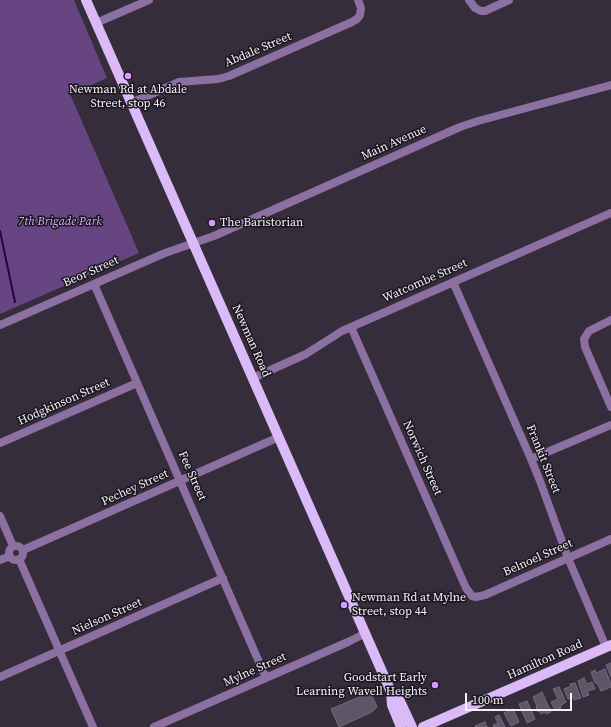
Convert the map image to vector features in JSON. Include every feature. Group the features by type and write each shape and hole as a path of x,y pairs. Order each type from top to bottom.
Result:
{"main road":[{"name":"Newman Road","path":"86,0 366,633 391,692 392,705 401,727"},
{"name":"Hamilton Road","path":"423,727 609,646"},
{"name":"Newman Road","path":"391,692 400,701 412,727"}],"street":[{"path":"96,23 149,0"},
{"name":"Abdale Street","path":"131,103 179,82 218,79 229,76 352,22 364,16 358,0"},
{"path":"469,0 475,8 481,11 509,0"},
{"name":"Main Avenue","path":"193,243 214,236 478,121 611,85"},
{"name":"Watcombe Street","path":"253,378 306,354 333,336 351,327 611,213"},
{"name":"Beor Street","path":"0,325 165,253 193,243"},
{"name":"Frankit Street","path":"453,282 532,459 568,558 609,646"},
{"name":"Fee Street","path":"94,284 266,678"},
{"path":"611,320 588,331 584,339 585,347 611,407"},
{"name":"Norwich Street","path":"351,327 468,591 474,597"},
{"name":"Hodgkinson Street","path":"0,443 137,383"},
{"path":"532,459 611,425"},
{"name":"Pechey Street","path":"23,550 279,437"},
{"path":"0,516 14,546"},
{"name":"Belnoel Street","path":"474,597 485,595 611,539"},
{"path":"14,546 20,546 24,554 19,559 15,560 11,558 9,551 14,546"},
{"path":"0,560 10,556"},
{"path":"19,559 93,727"},
{"name":"Nielson Street","path":"0,677 223,578"},
{"name":"Mylne Street","path":"154,727 366,633"}],"green space":[{"name":"7th Brigade Park","path":"0,0 74,0 107,78 70,94 139,253 0,314"}],"building":[{"path":"611,663 611,677 606,665"},
{"path":"605,669 611,687 601,691 597,683 595,683 591,672 595,670 596,673"},
{"path":"584,678 587,684 592,682 595,689 587,691 589,695 583,697 578,681"},
{"path":"575,683 581,698 574,700 573,697 568,699 564,689 571,686 570,684"},
{"path":"559,687 566,702 560,706 561,708 555,710 551,702 558,699 553,689"},
{"path":"374,691 375,694 372,696 377,707 372,712 339,727 331,709"},
{"path":"542,692 551,712 546,714 545,712 541,714 539,711 538,712 533,697"},
{"path":"527,701 535,719 527,723 519,704"},
{"path":"513,709 519,722 511,726 504,713"},
{"path":"499,715 505,727 494,727 493,725 498,723 495,717"},
{"path":"485,722 487,727 475,726"}],"waterway":[{"path":"0,231 15,302"}],"place":[{"name":"Newman Rd at Abdale Street, stop 46","path":"128,76"},
{"name":"The Baristorian","path":"212,223"},
{"name":"Newman Rd at Mylne Street, stop 44","path":"344,605"},
{"name":"Goodstart Early Learning Wavell Heights","path":"435,685"}]}
